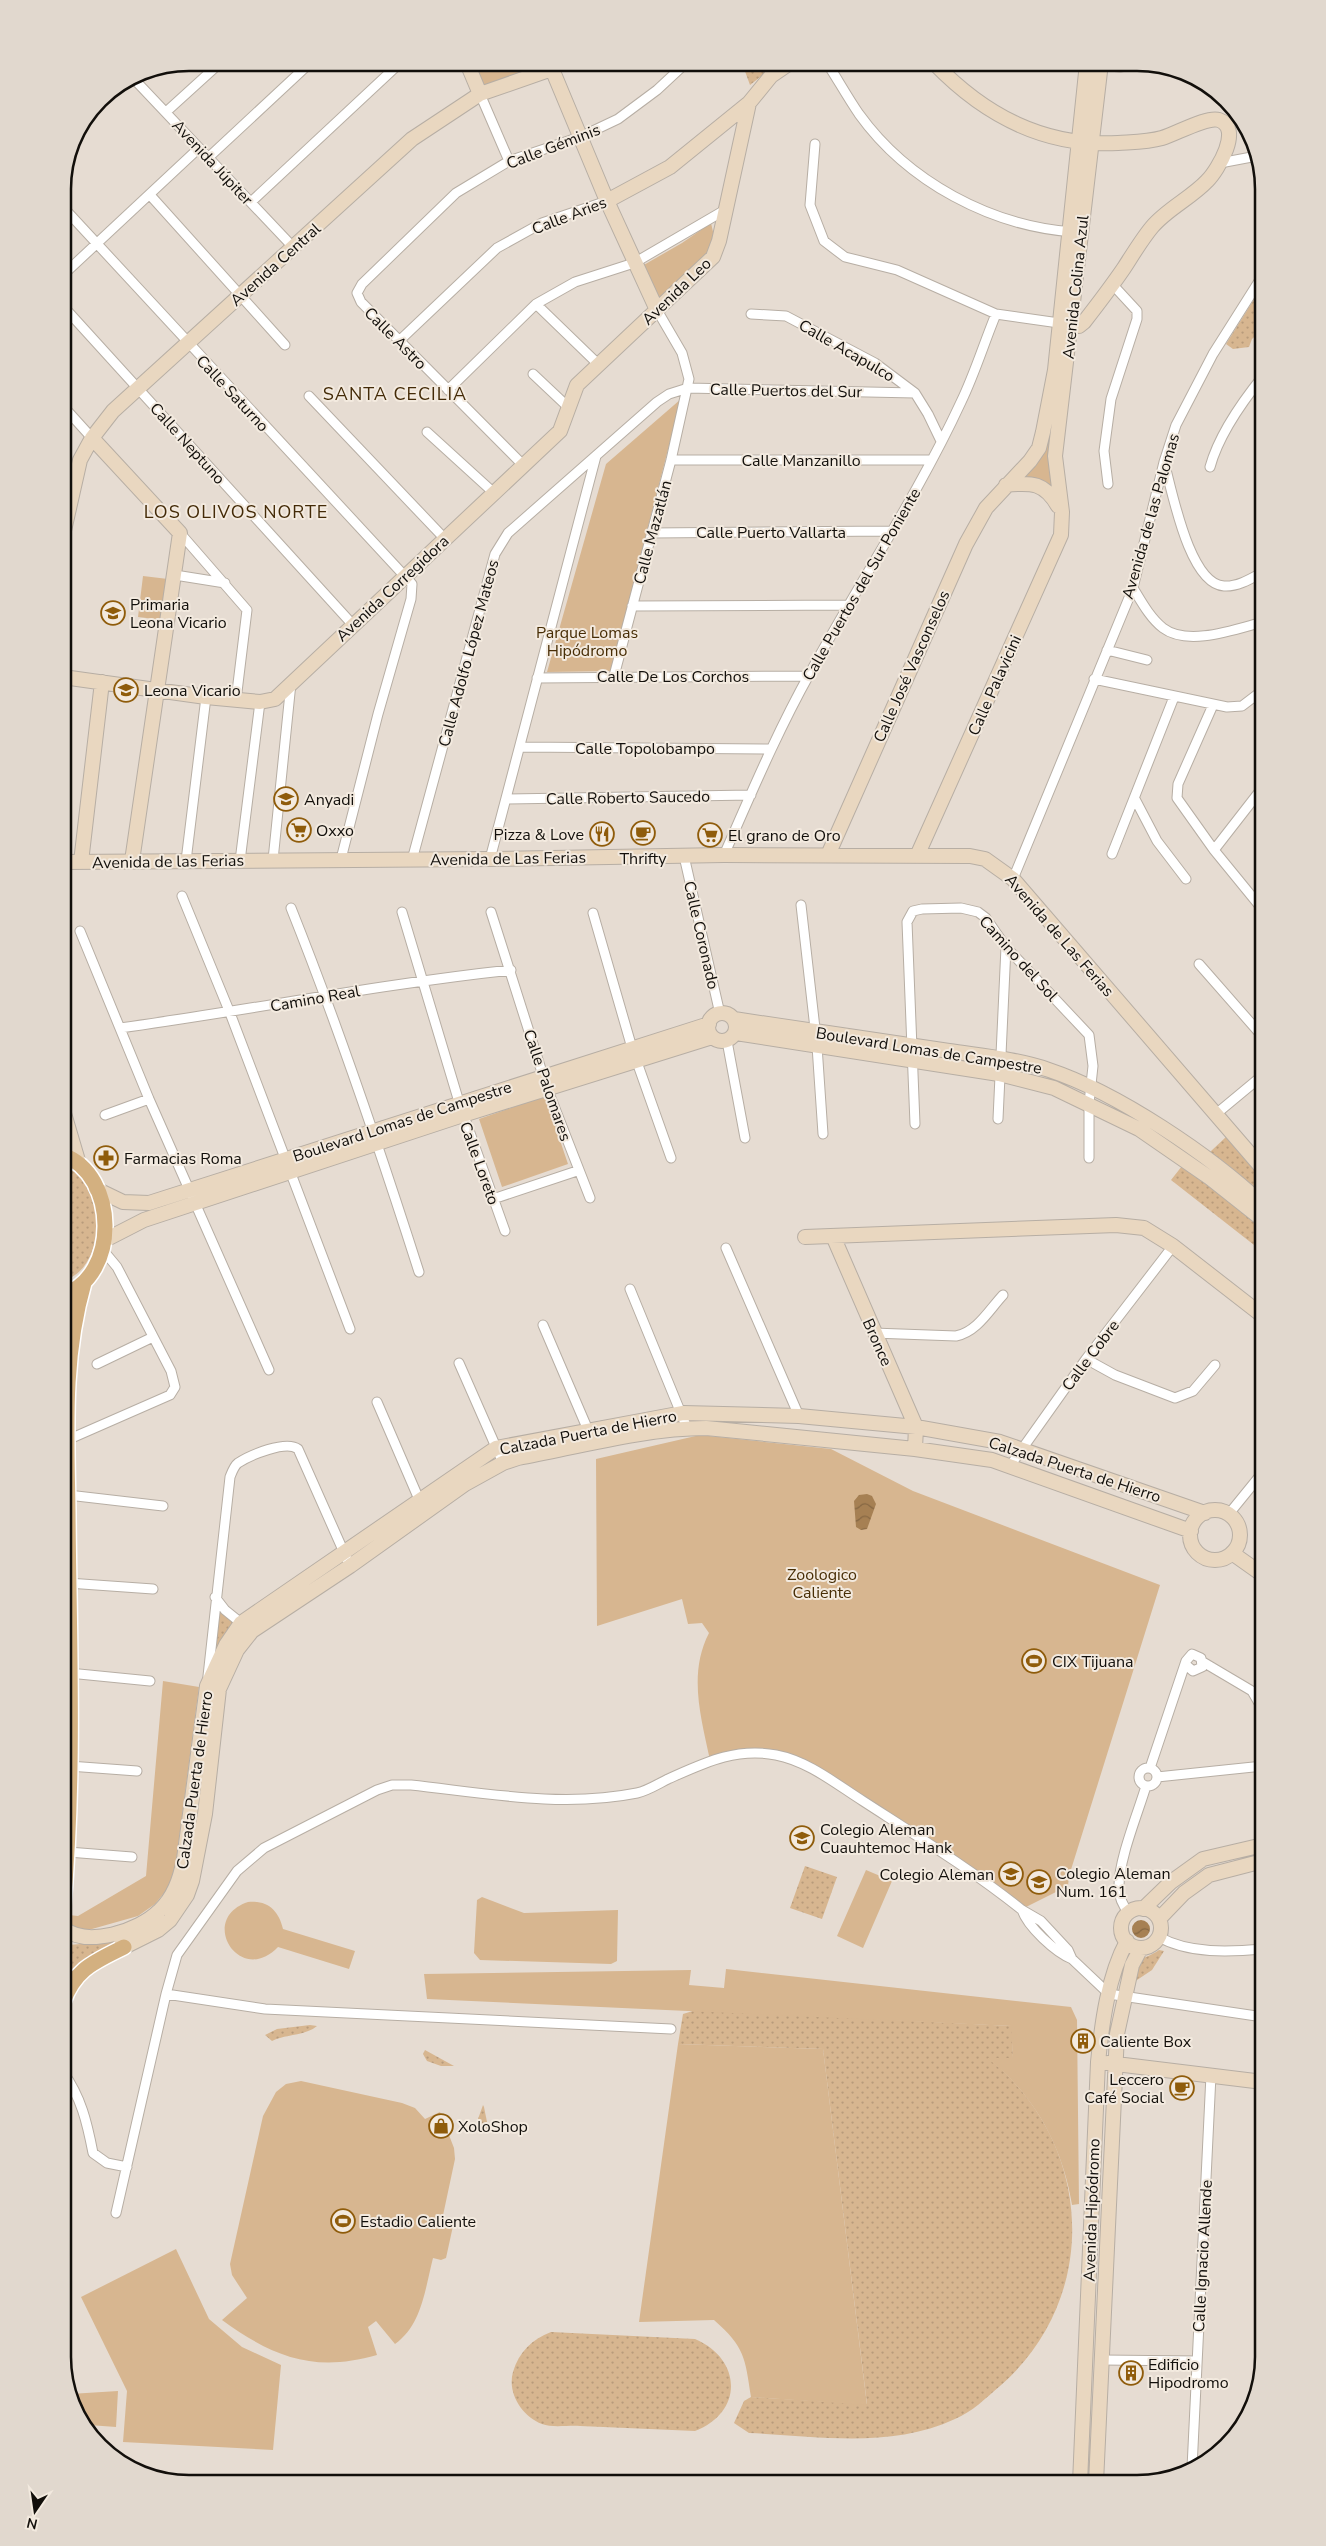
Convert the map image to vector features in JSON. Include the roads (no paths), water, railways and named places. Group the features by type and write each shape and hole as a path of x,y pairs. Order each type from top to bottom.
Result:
{"main road":[{"path":"71,1292 84,1283 96,1266 103,1245 105,1214 96,1190 79,1164 72,1160"},
{"path":"71,1339 84,1283"},
{"path":"71,1984 75,1977 84,1968 124,1947"}],"street":[{"path":"166,112 209,72"},
{"path":"209,157 299,72"},
{"path":"251,202 390,72"},
{"path":"471,72 509,161"},
{"name":"Avenida Central","path":"72,491 80,460 92,438 113,411 186,343 412,139 480,94 536,72"},
{"path":"557,72 580,137 607,201 657,310"},
{"name":"Calle Géminis","path":"357,293 362,284 456,193 509,161 580,137 618,119 657,90 676,72"},
{"path":"750,102 771,76 777,72"},
{"path":"833,72 860,115 890,150 926,179 974,207 1018,223 1075,232"},
{"path":"815,144 810,204 824,240 845,257 897,270 996,314 1079,326 1113,285 1152,227 1206,182 1220,163 1229,139 1230,131 1226,123 1218,119 1208,120 1156,139 1084,143 1036,132 1010,122 984,107 943,72"},
{"name":"Avenida Colina Azul","path":"1062,512 1055,456 1065,324 1089,72"},
{"name":"Avenida Júpiter","path":"138,83 293,247"},
{"name":"Calle Aries","path":"399,341 497,248 542,222 607,201 670,167 750,102"},
{"name":"Avenida Leo","path":"524,465 560,431 577,385 712,257 719,241 750,102"},
{"path":"72,267 199,148"},
{"path":"1220,163 1250,157"},
{"path":"150,195 286,345"},
{"path":"448,390 536,304 575,282 634,263 725,210"},
{"name":"Calle Saturno","path":"72,217 186,343 406,577"},
{"path":"1108,484 1104,451 1111,399 1137,318 1137,311 1113,285"},
{"name":"Avenida de las Palomas","path":"1013,878 1094,678 1133,588 1164,462 1176,425 1213,354 1255,289"},
{"name":"Calle Astro","path":"357,293 361,302 524,465"},
{"path":"536,304 598,364"},
{"name":"Calle Mazatlán","path":"614,676 671,460 690,379 686,362 657,310"},
{"name":"Calle Acapulco","path":"751,314 786,316 875,363 914,394 928,414 941,441"},
{"name":"Calle Puertos del Sur Poniente","path":"724,855 770,749 808,676 932,460 973,377 996,314"},
{"name":"Calle Neptuno","path":"72,316 353,624"},
{"name":"Avenida Colina Azul","path":"1006,485 1030,461 1039,448 1065,324"},
{"path":"533,374 568,407"},
{"name":"Calle Puertos del Sur","path":"688,388 914,394"},
{"name":"Calle Adolfo López Mateos","path":"412,860 494,554 508,533 657,402 669,394 688,388"},
{"path":"1210,467 1214,452 1222,436 1255,389"},
{"path":"309,396 445,539"},
{"path":"72,416 180,533 247,610 236,700"},
{"path":"427,432 494,493"},
{"path":"490,859 596,456"},
{"name":"Calle Manzanillo","path":"671,460 932,460"},
{"path":"1164,462 1189,547 1203,574 1210,582 1222,586 1236,585 1255,576"},
{"name":"Avenida Corregidora","path":"260,702 275,699 524,465"},
{"path":"1006,485 1023,483 1037,485 1050,492 1062,512"},
{"name":"Calle José Vasconselos","path":"828,855 966,544 986,508 1006,485"},
{"name":"Calle Palavicini","path":"917,856 1061,535 1062,512"},
{"name":"Calle Puerto Vallarta","path":"652,533 890,531"},
{"path":"132,861 180,533"},
{"path":"175,575 225,583"},
{"path":"340,859 412,594 412,584 406,577"},
{"path":"1133,588 1148,612 1163,629 1186,636 1212,635 1255,624"},
{"path":"632,606 848,605"},
{"path":"1107,650 1147,660"},
{"name":"Calle De Los Corchos","path":"537,678 808,676"},
{"path":"72,678 206,698 260,702 240,861"},
{"path":"1094,678 1227,708 1242,706 1255,697"},
{"path":"72,849 102,682"},
{"path":"273,860 291,683"},
{"path":"1112,854 1174,697"},
{"path":"186,861 206,698"},
{"path":"1213,705 1176,792 1177,798 1214,850 1255,899"},
{"name":"Calle Topolobampo","path":"520,747 770,749"},
{"name":"Calle Roberto Saucedo","path":"506,799 751,794"},
{"path":"1214,850 1255,798"},
{"path":"1135,799 1157,841 1186,879"},
{"name":"Avenida de Las Ferias","path":"273,860 412,860 724,855 970,856 985,859 1013,878 1255,1159"},
{"name":"Calle Coronado","path":"684,856 720,1014"},
{"name":"Avenida de las Ferias","path":"72,864 132,861 273,860"},
{"path":"182,896 230,1013 350,1329"},
{"path":"801,905 817,1046 823,1134"},
{"path":"291,908 326,996 376,1137 419,1272"},
{"name":"Camino del Sol","path":"912,1045 906,942 909,915 922,909 961,908 978,912 986,918 1006,947 1089,1035 1093,1051 1089,1103 1089,1158"},
{"name":"Calle Loreto","path":"402,912 424,980 461,1109 505,1231"},
{"name":"Calle Palomares","path":"491,912 511,970 545,1082 590,1198"},
{"path":"593,913 634,1054 671,1158"},
{"path":"80,931 149,1100 269,1370"},
{"path":"998,1119 1006,947"},
{"path":"1200,964 1255,1027"},
{"name":"Camino Real","path":"120,1028 230,1013 424,980 511,970"},
{"path":"732,1031 720,1041 710,1031 714,1016 727,1014 732,1031 745,1138"},
{"name":"Boulevard Lomas de Campestre","path":"103,1245 144,1220 291,1172 376,1137 710,1031"},
{"name":"Boulevard Lomas de Campestre","path":"732,1031 815,1031 1000,1059 1049,1070 1091,1088 1155,1123 1182,1141 1255,1198"},
{"name":"Boulevard Lomas de Campestre","path":"732,1031 999,1074 1054,1088 1089,1103 1165,1146 1255,1213"},
{"path":"912,1045 911,1060 915,1124"},
{"path":"1216,1114 1255,1082"},
{"path":"105,1115 149,1100"},
{"name":"Boulevard Lomas de Campestre","path":"96,1190 112,1199 137,1204 149,1203 286,1159 376,1137"},
{"path":"72,1139 79,1164"},
{"path":"493,1199 578,1171"},
{"path":"805,1236 1116,1224 1144,1228 1173,1246 1255,1309"},
{"name":"Bronce","path":"833,1236 873,1333 916,1427 915,1449"},
{"path":"71,1438 174,1391 175,1381 117,1267 103,1245"},
{"name":"Calle Cobre","path":"1010,1466 1086,1359 1173,1246"},
{"path":"726,1248 799,1416"},
{"path":"630,1289 683,1413 687,1428"},
{"path":"873,1333 956,1336 966,1334 1003,1295"},
{"path":"543,1325 588,1430"},
{"path":"97,1364 153,1337"},
{"path":"1086,1359 1116,1375 1175,1398 1193,1391 1215,1365"},
{"path":"459,1364 503,1463"},
{"path":"377,1402 425,1513"},
{"name":"Calzada Puerta de Hierro","path":"124,1947 158,1930 170,1920 187,1895 192,1881 205,1814 207,1686 226,1645 343,1553 496,1448 683,1413 799,1416 916,1427 1000,1442 1022,1448 1205,1513"},
{"name":"Calzada Puerta de Hierro","path":"71,1934 84,1936 118,1931 148,1920 160,1910 178,1884 219,1689 247,1627 350,1566 466,1484 503,1463 526,1456 687,1428 915,1449 992,1460 1191,1530"},
{"path":"207,1686 215,1598 230,1477 238,1464 281,1446 294,1446 298,1449 350,1566"},
{"path":"1228,1515 1255,1483"},
{"path":"71,1495 163,1506"},
{"path":"1213,1511 1228,1515 1238,1527 1240,1535 1238,1544 1232,1553 1221,1560 1204,1558 1193,1546 1191,1530 1199,1517 1205,1513 1213,1511"},
{"path":"1232,1553 1255,1568"},
{"path":"71,1583 152,1589"},
{"path":"215,1598 225,1610 247,1627"},
{"path":"1150,1768 1178,1681 1186,1665 1194,1671 1202,1667 1203,1662 1252,1692 1255,1696"},
{"path":"71,1674 150,1681"},
{"path":"116,2213 166,1994 181,1949 220,1893 248,1860 264,1848 377,1790 392,1785 411,1784 530,1798 611,1797 639,1792 727,1755 756,1753 778,1755 816,1771 950,1857 1022,1910 1034,1929 1065,1956 1072,1959 1109,1994 1124,1998 1255,2016"},
{"path":"71,1766 137,1771"},
{"path":"1157,1777 1255,1767"},
{"path":"1146,1786 1154,1784 1157,1777 1150,1768"},
{"path":"1146,1786 1142,1784 1139,1777 1142,1770 1150,1768"},
{"path":"1129,1913 1122,1900 1119,1888 1122,1866 1146,1786"},
{"path":"1144,1909 1155,1914 1161,1925 1159,1937 1152,1945 1141,1948 1127,1941 1122,1931 1122,1924 1129,1913 1144,1909 1171,1882 1203,1859 1255,1847"},
{"path":"71,1852 132,1857"},
{"path":"1159,1919 1184,1893 1209,1875 1255,1864"},
{"path":"118,1931 124,1947"},
{"path":"1159,1937 1170,1944 1210,1950 1255,1949"},
{"name":"Avenida Hipódromo","path":"1080,2475 1098,2062 1109,1994 1121,1951 1127,1941"},
{"name":"Avenida Hipódromo","path":"1096,2475 1117,2034 1124,1998 1136,1956 1141,1948"},
{"path":"166,1994 265,2009 671,2029"},
{"path":"1098,2062 1255,2081"},
{"name":"Calle Ignacio Allende","path":"1192,2461 1211,2075"},
{"path":"71,2084 83,2106 93,2153 107,2163 126,2167"},
{"path":"1102,2360 1197,2361"}],"water":[{"path":"867,1494 872,1496 876,1504 867,1529 861,1530 856,1527 854,1501 859,1495"},
{"path":"1141,1920 1147,1923 1150,1929 1147,1935 1141,1938 1135,1935 1132,1929 1135,1923"}],"place":[{"name":"Primaria Leona Vicario","path":"113,613"},
{"name":"Leona Vicario","path":"126,690"},
{"name":"Anyadi","path":"286,799"},
{"name":"Oxxo","path":"299,830"},
{"name":"Thrifty","path":"643,833"},
{"name":"Pizza & Love","path":"602,834"},
{"name":"El grano de Oro","path":"710,835"},
{"name":"Farmacias Roma","path":"106,1158"},
{"name":"CIX Tijuana","path":"1034,1661"},
{"name":"Colegio Aleman Cuauhtemoc Hank","path":"802,1838"},
{"name":"Colegio Aleman","path":"1011,1874"},
{"name":"Colegio Aleman Num. 161","path":"1039,1882"},
{"name":"Caliente Box","path":"1083,2041"},
{"name":"Leccero Café Social","path":"1182,2088"},
{"name":"XoloShop","path":"441,2126"},
{"name":"Estadio Caliente","path":"343,2221"},
{"name":"Edificio Hipodromo","path":"1131,2373"}],"district":[{"name":"SANTA CECILIA","path":"395,394"},
{"name":"LOS OLIVOS NORTE","path":"236,512"}],"park label":[{"name":"Parque Lomas Hipódromo","path":"587,641"},
{"name":"Zoologico Caliente","path":"822,1583"}]}
